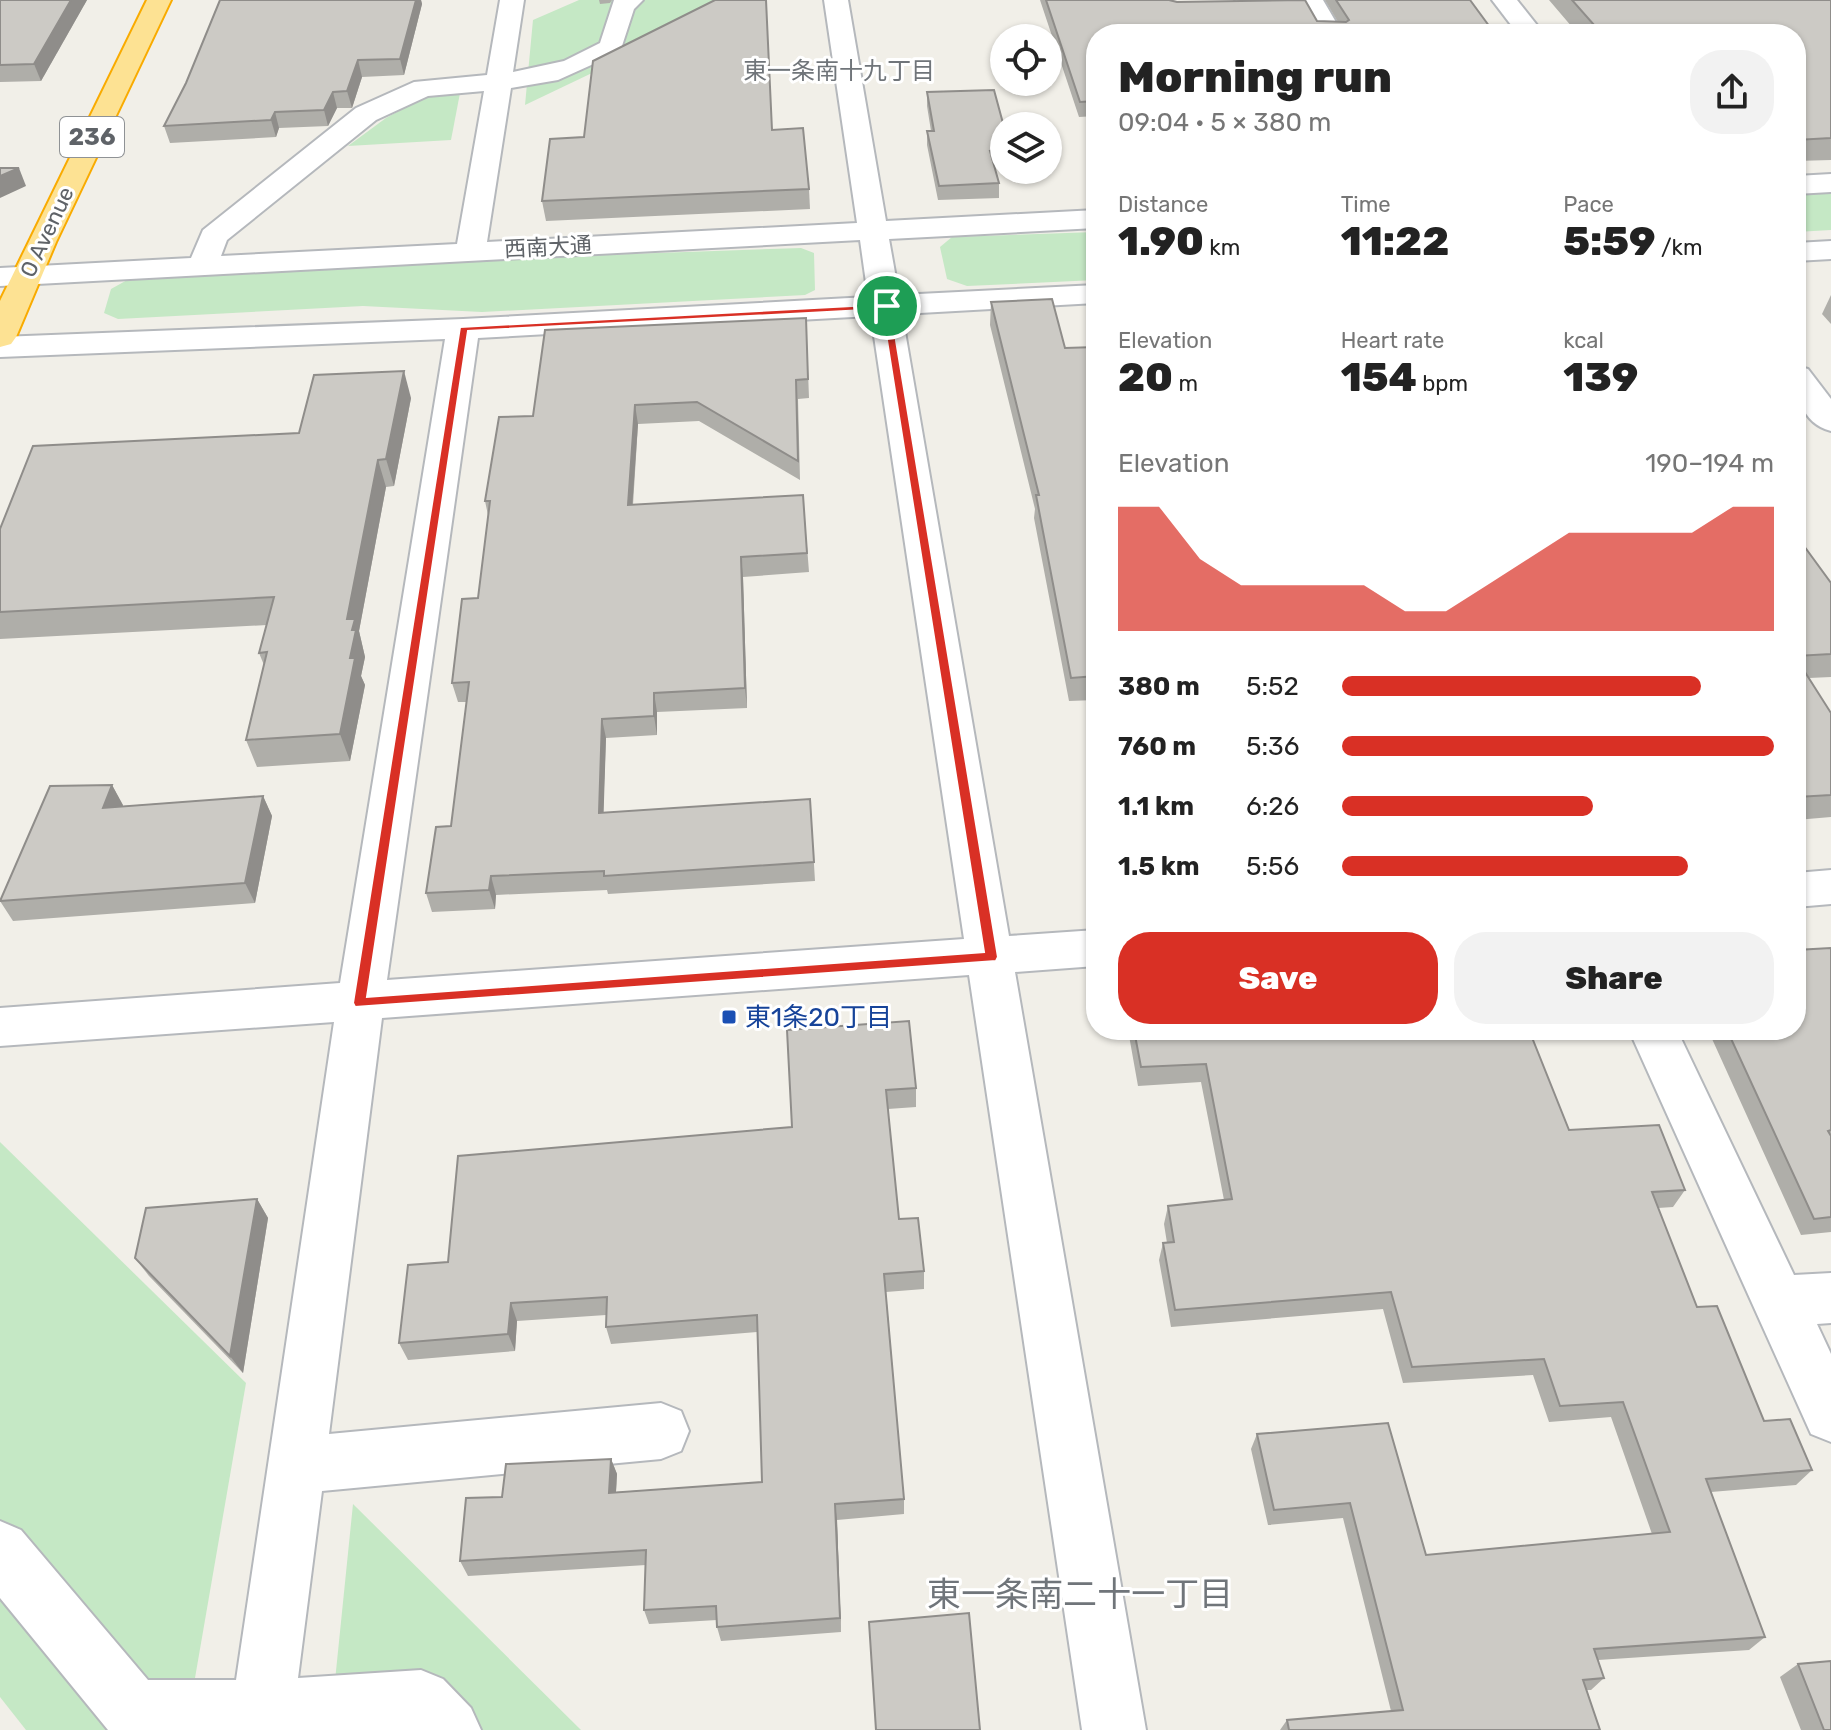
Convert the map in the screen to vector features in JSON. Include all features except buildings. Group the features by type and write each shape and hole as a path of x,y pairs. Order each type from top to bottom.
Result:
{"highway":[{"name":"O Avenue","path":"0,337 13,276 159,0"}],"street":[{"path":"471,250 512,0"},
{"path":"203,265 214,236 366,114 423,88 499,82 561,70 611,47 623,5 631,0"},
{"path":"836,0 1114,1730"},
{"path":"1504,0 1523,24"},
{"path":"1220,5 1311,1 1324,24"},
{"path":"1806,184 1831,183"},
{"name":"西南大通","path":"13,276 1086,220"},
{"path":"1806,251 1831,250"},
{"path":"0,347 463,329 1086,295"},
{"path":"262,1721 360,1003 463,329"},
{"path":"1806,389 1831,421"},
{"path":"1806,889 1831,887"},
{"path":"0,1027 1086,949"},
{"path":"1658,1040 1831,1415"},
{"path":"1778,1301 1831,1298"},
{"path":"297,1465 661,1431"},
{"path":"0,1551 133,1711 262,1721 421,1701 449,1730"}],"green space":[{"path":"579,0 745,0 525,105 533,20"},
{"path":"460,93 451,140 348,146 386,118 430,94"},
{"path":"1831,193 1831,230 1806,231 1806,194"},
{"path":"1086,232 1086,280 967,286 947,279 940,247 952,237"},
{"path":"801,248 814,253 815,290 805,295 482,312 363,306 118,319 104,313 111,289 129,279 457,260"},
{"path":"0,1142 246,1383 186,1730 26,1730 0,1697"},
{"path":"353,1504 581,1730 330,1730"}],"place":[{"name":"東1条20丁目","path":"729,1017"}],"district":[{"name":"東一条南十九丁目","path":"839,71"},
{"name":"東一条南二十一丁目","path":"1080,1594"}],"route":[{"path":"887,306 991,957 360,1003 463,329 887,306"}]}
